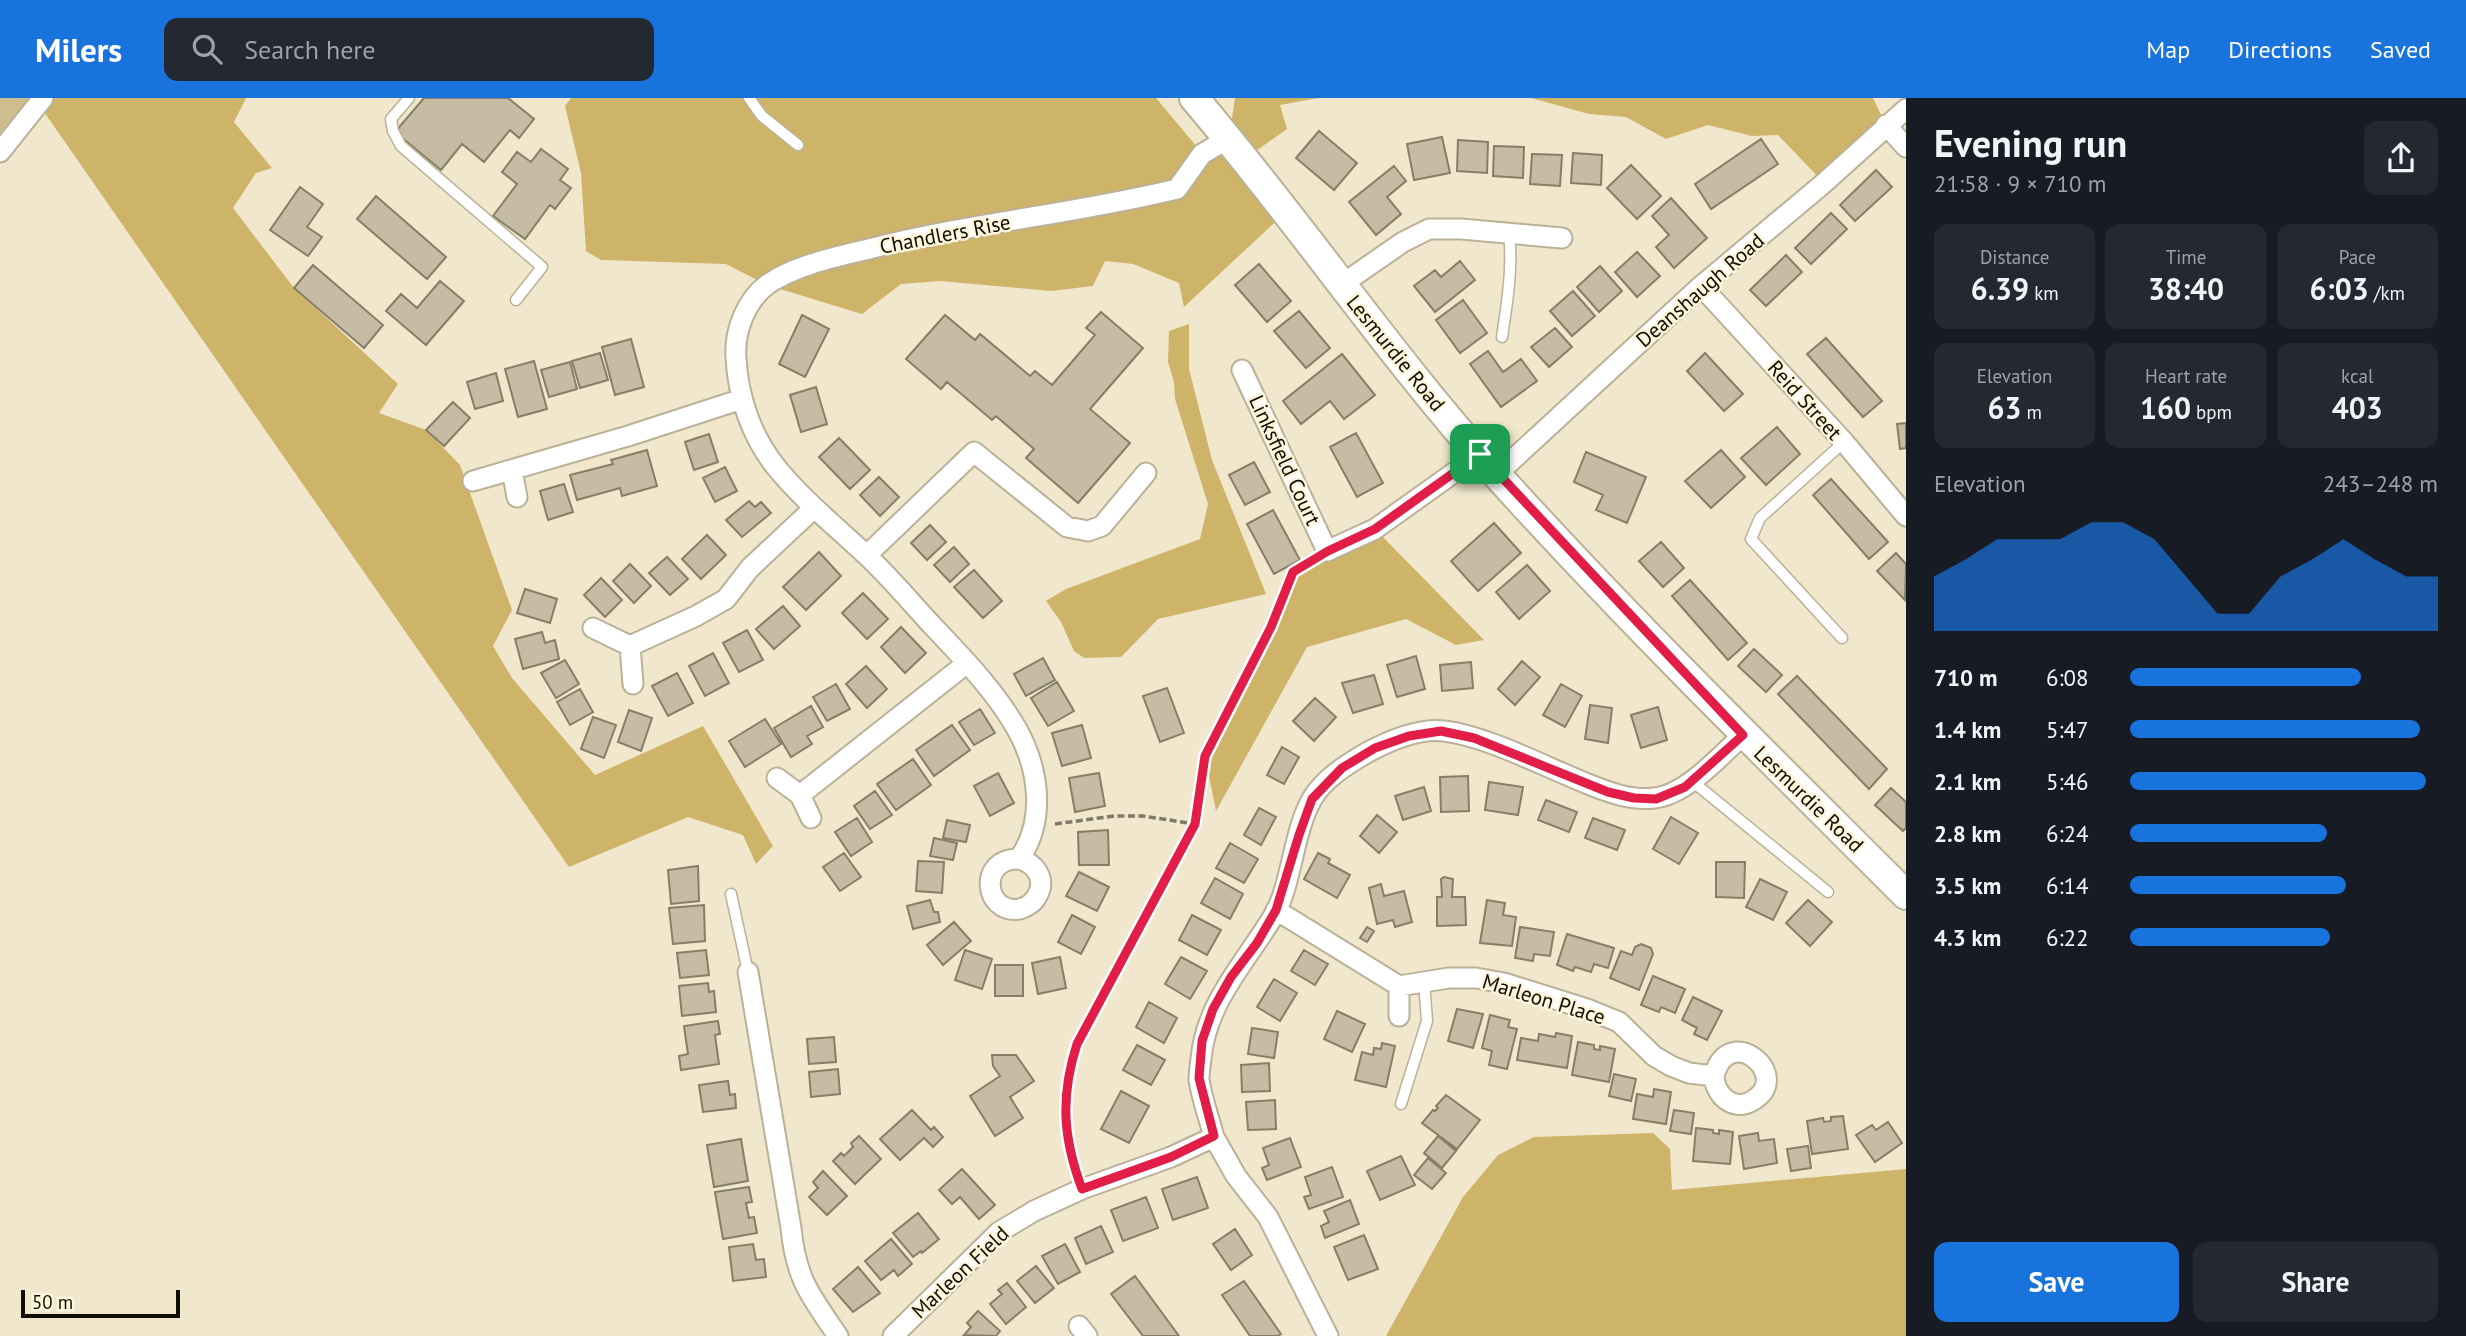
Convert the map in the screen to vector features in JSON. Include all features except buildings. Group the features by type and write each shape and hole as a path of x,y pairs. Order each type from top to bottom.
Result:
{"street":[{"path":"0,152 43,98"},
{"name":"Lesmurdie Road","path":"1194,98 1229,138 1341,285 1488,464 1743,735 1906,895"},
{"name":"Deanshaugh Road","path":"1328,551 1375,529 1488,464 1824,183 1906,109"},
{"path":"1886,125 1906,147"},
{"name":"Chandlers Rise","path":"1019,859 1035,826 1037,802 1035,781 1019,733 967,663 867,555 814,508 775,466 750,421 742,399 735,349 738,330 749,304 767,285 789,273 844,255 928,234 1128,201 1177,189 1202,154 1229,138"},
{"path":"1341,285 1403,242 1429,229 1562,238"},
{"name":"Reid Street","path":"1701,286 1897,496 1906,516"},
{"name":"Linksfield Court","path":"1242,370 1328,551"},
{"path":"473,481 628,436 742,399"},
{"path":"867,555 974,453 1067,527 1088,531 1102,526 1146,473"},
{"path":"512,470 517,496"},
{"path":"630,646 726,599 750,568 814,508"},
{"path":"593,628 630,646"},
{"path":"630,646 633,684"},
{"path":"800,794 967,663"},
{"path":"1328,1336 1268,1217 1236,1176 1214,1136 1199,1078 1202,1041 1213,1009 1276,910 1312,799 1342,768 1375,748 1409,736 1441,731 1474,738 1608,792 1634,798 1656,799 1685,787 1743,735"},
{"path":"777,778 800,794 811,818"},
{"path":"1276,910 1399,986 1399,1016"},
{"path":"748,972 789,1215 793,1255 800,1277 838,1336"},
{"name":"Marleon Place","path":"1399,986 1423,981 1476,978 1504,983 1619,1022 1654,1056 1671,1066 1689,1073 1714,1076"},
{"name":"Marleon Field","path":"892,1336 999,1232 1034,1211 1082,1189 1171,1157 1214,1136"}],"lane":[{"path":"409,98 391,119 393,131 401,146 542,267 516,300"},
{"path":"749,98 762,116 797,145"},
{"path":"1502,337 1510,277 1508,233"},
{"path":"1842,638 1751,539 1759,518 1844,442"},
{"path":"1692,780 1828,892"},
{"path":"731,894 748,972"},
{"path":"1401,1104 1427,1021 1423,981"}],"path":[{"path":"1082,1189 1070,1157 1066,1125 1068,1074 1077,1044 1195,824 1205,756 1271,627 1293,572 1328,551"},
{"path":"1035,826 1114,816 1143,816 1195,824"}],"shaded area":[{"path":"0,98 31,98 0,136"},
{"path":"50,98 246,98 234,122 272,168 256,173 233,208 294,288 398,384 379,413 426,430 460,465 512,610 493,646 512,678 595,775 703,726 773,846 756,864 743,835 688,817 569,867 42,109"},
{"path":"571,98 1156,98 1202,153 1229,138 1235,98 1318,98 1280,105 1287,129 1246,158 1286,212 1184,307 1179,283 1133,264 1105,261 1093,286 1051,291 940,281 901,284 862,314 767,285 726,264 601,260 586,251 581,173 565,106"},
{"path":"1531,98 1873,98 1886,125 1824,183 1778,135 1752,136 1708,125 1666,139 1626,117 1589,114"},
{"path":"1189,324 1189,369 1212,460 1266,594 1158,619 1121,657 1084,658 1074,651 1061,622 1046,601 1066,589 1200,539 1208,504 1175,399 1174,382 1168,362 1169,331"},
{"path":"1375,529 1484,640 1456,645 1406,619 1307,647 1216,811 1205,756 1271,627 1293,572 1328,551"},
{"path":"1653,1133 1670,1149 1672,1190 1906,1169 1906,1336 1386,1336 1463,1197 1498,1155 1534,1137"}],"route":[{"path":"1480,454 1743,735 1685,787 1656,799 1634,798 1608,792 1474,738 1441,731 1409,736 1375,748 1342,768 1312,799 1276,910 1213,1009 1202,1041 1199,1078 1214,1136 1171,1157 1082,1189 1070,1157 1066,1125 1068,1074 1077,1044 1195,824 1205,756 1271,627 1293,572 1328,551 1375,529 1480,454"}]}
